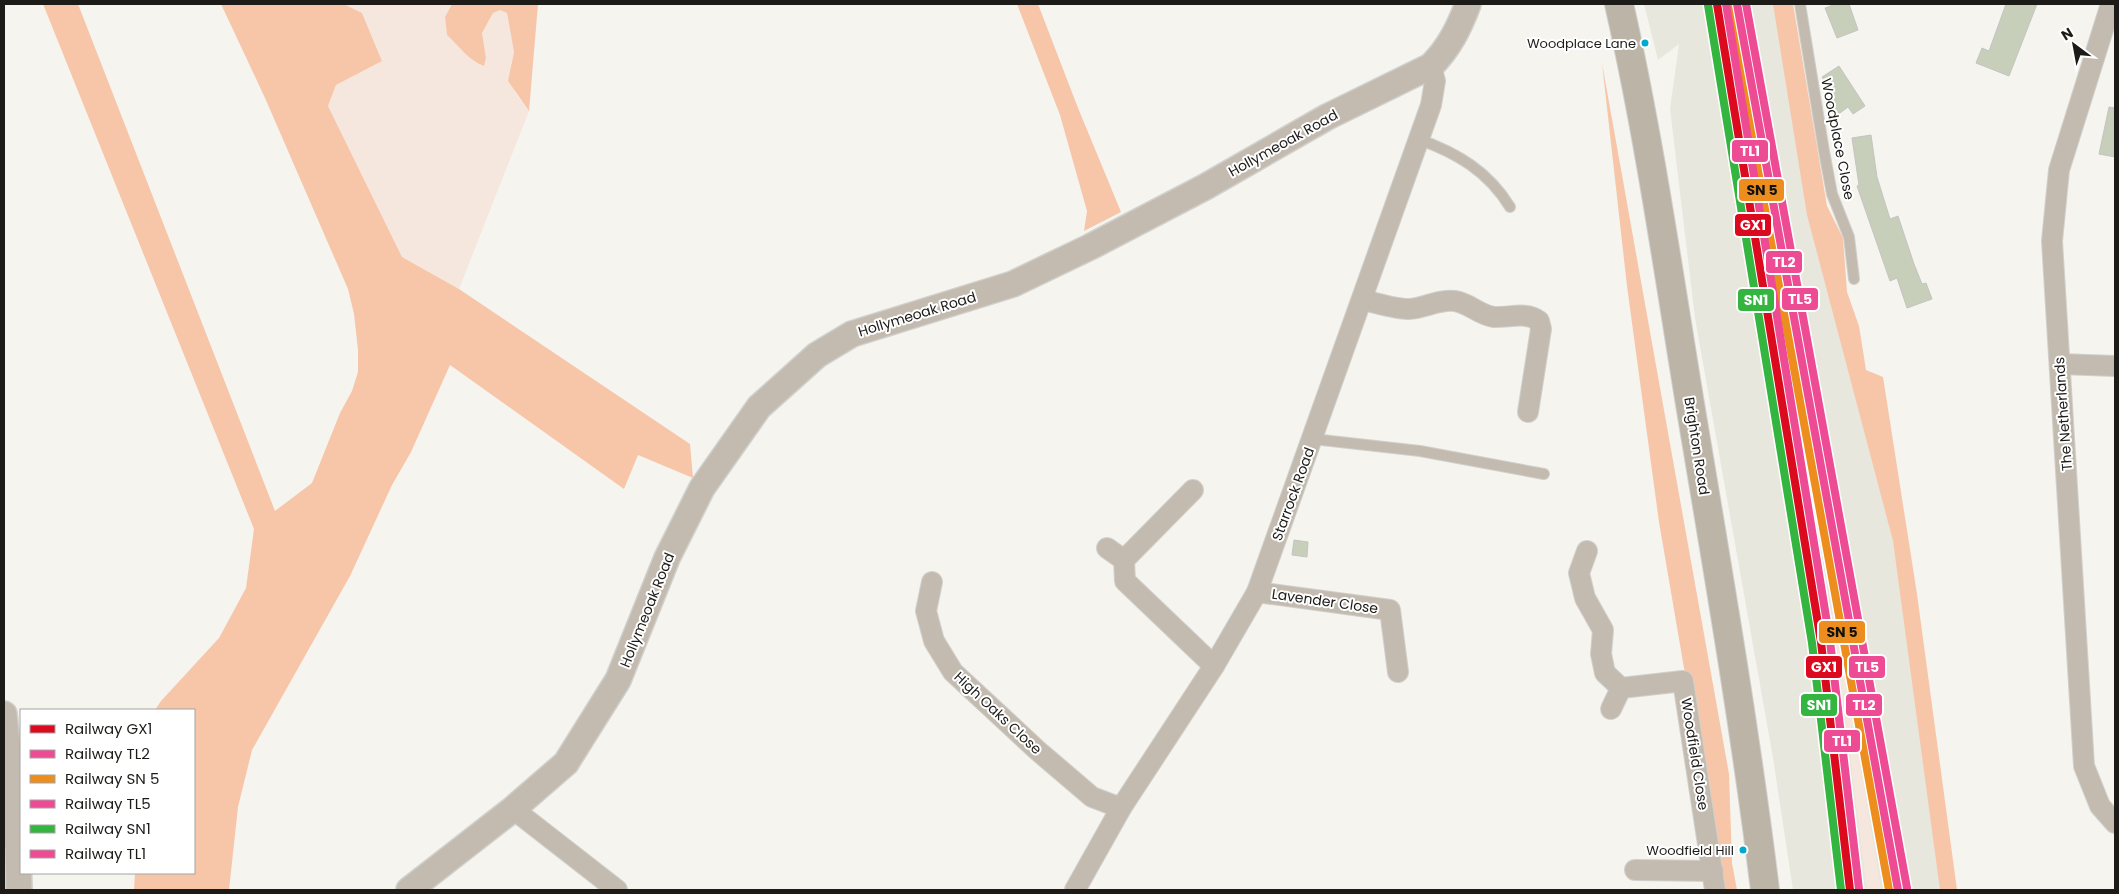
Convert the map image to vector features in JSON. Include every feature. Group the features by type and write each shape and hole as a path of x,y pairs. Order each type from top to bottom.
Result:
{"highway":[{"name":"Brighton Road","path":"1619,4 1635,73 1678,328 1749,762 1765,890"}],"street":[{"name":"Hollymeoak Road","path":"409,890 513,809 566,763 618,680 667,558 702,488 758,407 817,355 852,334 1013,284 1205,187 1327,117 1431,66 1449,45 1459,27 1468,4"},
{"name":"The Netherlands","path":"2111,4 2059,170 2052,241 2084,766 2100,806 2115,823"},
{"name":"Starrock Road","path":"1075,890 1121,808 1214,666 1257,592 1363,300 1431,105 1435,81 1431,66"},
{"path":"1363,300 1408,309 1445,300 1456,301 1465,303 1480,314 1494,317 1533,316 1539,321 1541,329 1528,412"},
{"path":"2060,364 2115,366"},
{"path":"1193,490 1124,560 1125,581 1214,666"},
{"path":"1107,548 1124,560"},
{"path":"1587,551 1579,573 1585,598 1603,630 1601,654 1605,673 1621,688 1611,709"},
{"name":"High Oaks Close","path":"932,582 926,611 934,641 953,672 1037,750 1092,797 1121,808"},
{"name":"Lavender Close","path":"1257,592 1390,610 1398,672"},
{"name":"Woodfield Close","path":"1621,688 1684,680 1714,880"},
{"path":"4,714 18,849 19,890"},
{"path":"513,809 618,890"},
{"path":"1635,870 1714,880"}],"lane":[{"name":"Woodplace Close","path":"1800,4 1832,194 1849,237 1854,279"},
{"path":"1418,138 1450,151 1467,161 1495,185 1510,207"},
{"path":"1313,439 1420,451 1544,474"}],"shaded area":[{"path":"43,4 78,4 275,511 312,483 340,413 352,391 358,372 358,350 354,314 348,289 265,98 221,4 344,4 362,13 382,61 336,85 328,106 402,257 459,289 690,444 693,478 638,455 624,489 450,365 411,452 392,485 350,576 252,750 238,807 229,890 134,890 135,874 195,874 195,709 156,709 219,638 246,588 254,529"},
{"path":"344,4 452,4 445,17 447,35 469,57 483,66 486,58 482,33 493,13 500,9 507,13 514,52 511,64 514,91 529,111 459,289 402,257 328,106 336,85 382,61 362,13"},
{"path":"452,4 538,4 529,111 508,81 514,52 507,13 500,10 493,13 482,33 486,58 484,66 469,57 447,35 445,17"},
{"path":"1017,4 1038,4 1121,212 1084,231 1087,211 1060,115"},
{"path":"1644,4 1777,4 1893,541 1952,890 1793,890 1773,758 1695,318 1670,109 1679,44 1658,60"},
{"path":"1773,4 1793,4 1827,206 1843,238 1847,292 1859,326 1866,370 1883,377 1917,594 1957,890 1940,890 1893,541 1807,215"},
{"path":"1602,63 1729,774 1732,863 1737,890 1722,890 1659,522 1627,286"},
{"path":"1826,561 1881,890 1867,890"}],"building":[{"path":"1836,4 1849,4 1858,30 1837,38 1825,8"},
{"path":"2006,4 2037,4 2009,76 1976,63 1982,48 1989,51"},
{"path":"1839,66 1865,106 1853,114 1848,107 1836,116 1827,104 1836,98 1822,77"},
{"path":"2109,107 2115,108 2115,157 2099,154"},
{"path":"1871,135 1877,177 1890,219 1898,216 1922,284 1926,283 1932,299 1907,308 1897,278 1890,281 1857,186 1859,185 1852,138"},
{"path":"1294,540 1308,542 1307,557 1292,555"}],"rail line":[{"name":"GX1","path":"1717,4 1821,642 1850,890"},
{"name":"TL1","path":"1726,4 1830,641 1859,889"},
{"name":"TL2","path":"1737,4 1898,890"},
{"name":"TL5","path":"1746,4 1907,888"},
{"name":"SN1","path":"1708,5 1812,643 1841,890"}],"transit line":[{"path":"1728,6 1889,890"}],"place":[{"name":"Woodplace Lane","path":"1645,43"},
{"name":"Woodfield Hill","path":"1743,850"}]}
